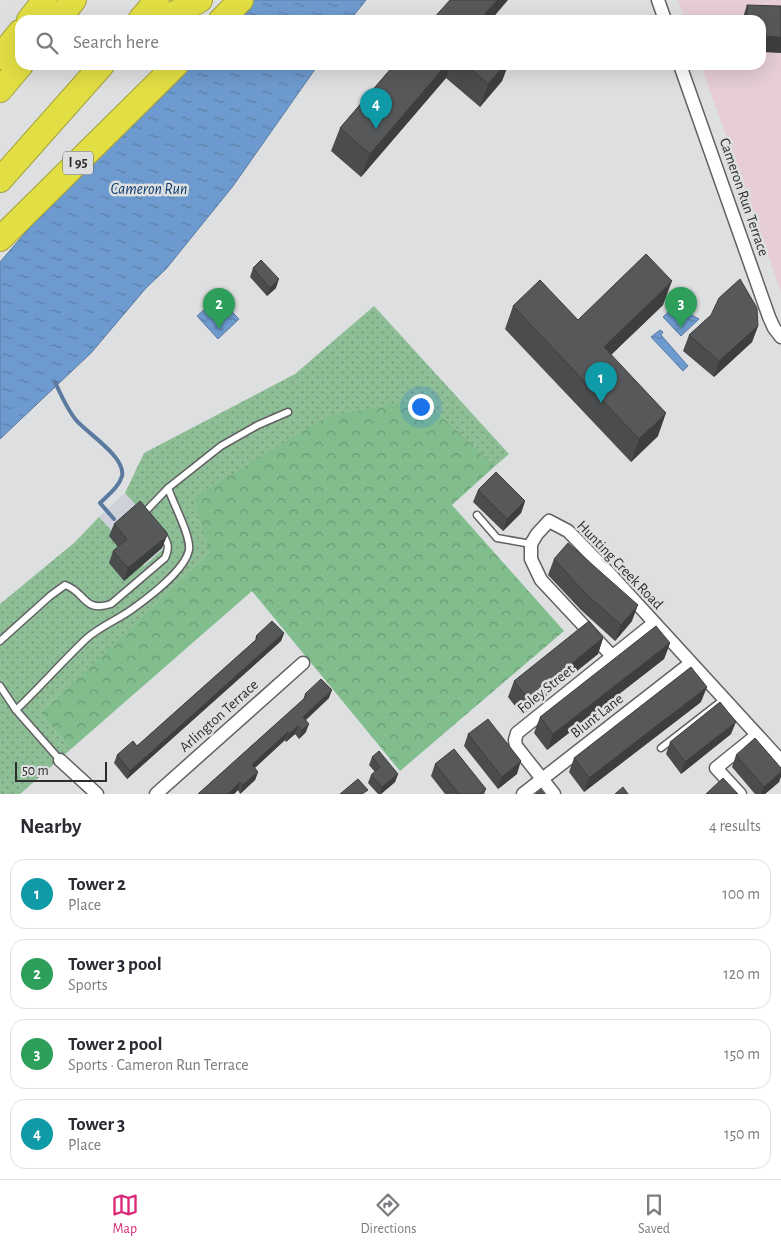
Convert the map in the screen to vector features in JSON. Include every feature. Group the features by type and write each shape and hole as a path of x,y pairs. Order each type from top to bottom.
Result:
{"highway":[{"path":"33,15 45,0"},
{"path":"62,15 74,0"},
{"path":"144,15 157,0"},
{"path":"169,15 200,0"},
{"path":"226,15 241,0"},
{"path":"0,58 15,38"},
{"path":"0,58 15,54"},
{"path":"0,90 17,70"},
{"path":"0,180 98,70"},
{"name":"I 95","path":"0,239 171,70"}],"street":[{"path":"658,0 663,15"},
{"name":"Cameron Run Terrace","path":"682,70 769,317 781,337"},
{"name":"Hunting Creek Road","path":"531,544 549,521 568,531 781,761"},
{"path":"531,544 531,559 541,580 612,656"},
{"name":"Foley Street","path":"554,794 516,746 517,733 654,623"},
{"name":"Arlington Terrace","path":"156,794 303,663"},
{"name":"Blunt Lane","path":"523,794 691,663"},
{"path":"740,794 716,768 756,735"},
{"path":"60,760 96,794"}],"lane":[{"path":"154,524 144,513 168,488 221,446 258,425 288,412"},
{"path":"16,710 88,638 132,609 182,565 188,554 187,534 168,488"},
{"path":"476,515 497,538 531,544"},
{"path":"0,641 65,585 73,588 95,607 111,604 164,558 168,550 168,543 159,530"},
{"path":"0,686 16,710 60,760"},
{"path":"660,748 724,699"}],"shaded area":[{"path":"678,0 781,0 781,292 703,70 766,70 766,15 683,15"},
{"path":"125,493 170,543 144,566 99,517"}],"green space":[{"path":"374,306 509,454 495,466 424,399 193,498 211,553 40,713 71,749 20,794 0,794 0,604 74,543 99,517 144,566 170,543 125,493 144,453 295,374"},
{"path":"424,399 495,466 452,505 564,631 400,771 252,591 71,749 40,713 210,553 193,498 328,416"}],"water":[{"path":"225,0 366,0 354,15 212,15"},
{"name":"Cameron Run","path":"166,70 314,70 233,186 166,269 146,288 91,353 0,439 0,262"},
{"path":"226,306 239,319 218,339 197,316 206,308 215,316"},
{"path":"675,306 699,319 681,336 663,317"},
{"path":"660,330 663,332 661,335 688,366 683,371 651,337"}],"building":[{"path":"450,0 497,0 484,15 436,15"},
{"path":"747,5 781,6 781,37 766,36 766,15 747,15"},
{"path":"390,70 442,70 370,154 340,128"},
{"path":"472,70 501,70 488,84"},
{"path":"646,254 672,281 604,347 666,413 639,439 513,306 540,280 578,320"},
{"path":"261,260 279,279 270,288 253,268"},
{"path":"740,279 757,308 758,326 719,361 689,335 711,315 719,298"},
{"path":"496,472 525,501 507,519 478,490"},
{"path":"140,501 167,533 167,536 128,568 113,551 127,539 114,524"},
{"path":"568,543 638,605 621,625 586,594 554,559"},
{"path":"272,621 284,633 130,771 117,755 133,741 137,746 258,638 256,636"},
{"path":"589,621 603,638 528,699 514,681"},
{"path":"656,626 670,643 553,734 540,717"},
{"path":"691,667 707,687 589,778 574,758"},
{"path":"321,679 332,690 303,717 309,724 302,730 298,726 289,734 288,732 254,763 252,765 258,772 243,785 240,782 228,794 198,794 307,696 305,694"},
{"path":"720,702 736,722 685,762 670,742"},
{"path":"488,719 521,761 502,777 468,734"},
{"path":"755,738 781,768 781,772 764,787 736,755"},
{"path":"454,749 486,789 480,794 459,794 435,764"},
{"path":"379,751 398,774 382,787 371,775 380,767 372,757"},
{"path":"723,778 738,794 706,794"},
{"path":"358,779 368,790 362,794 340,794"},
{"path":"623,787 628,794 615,794"},
{"path":"541,790 544,794 536,794"}],"waterway":[{"path":"55,382 67,407 76,420 112,453 122,469 122,476 118,484 100,503 114,519"}],"place":[{"name":"Tower 3","path":"376,129"},
{"name":"Tower 2 pool","path":"681,328"},
{"name":"Tower 3 pool","path":"219,329"},
{"name":"Tower 2","path":"601,403"}]}
